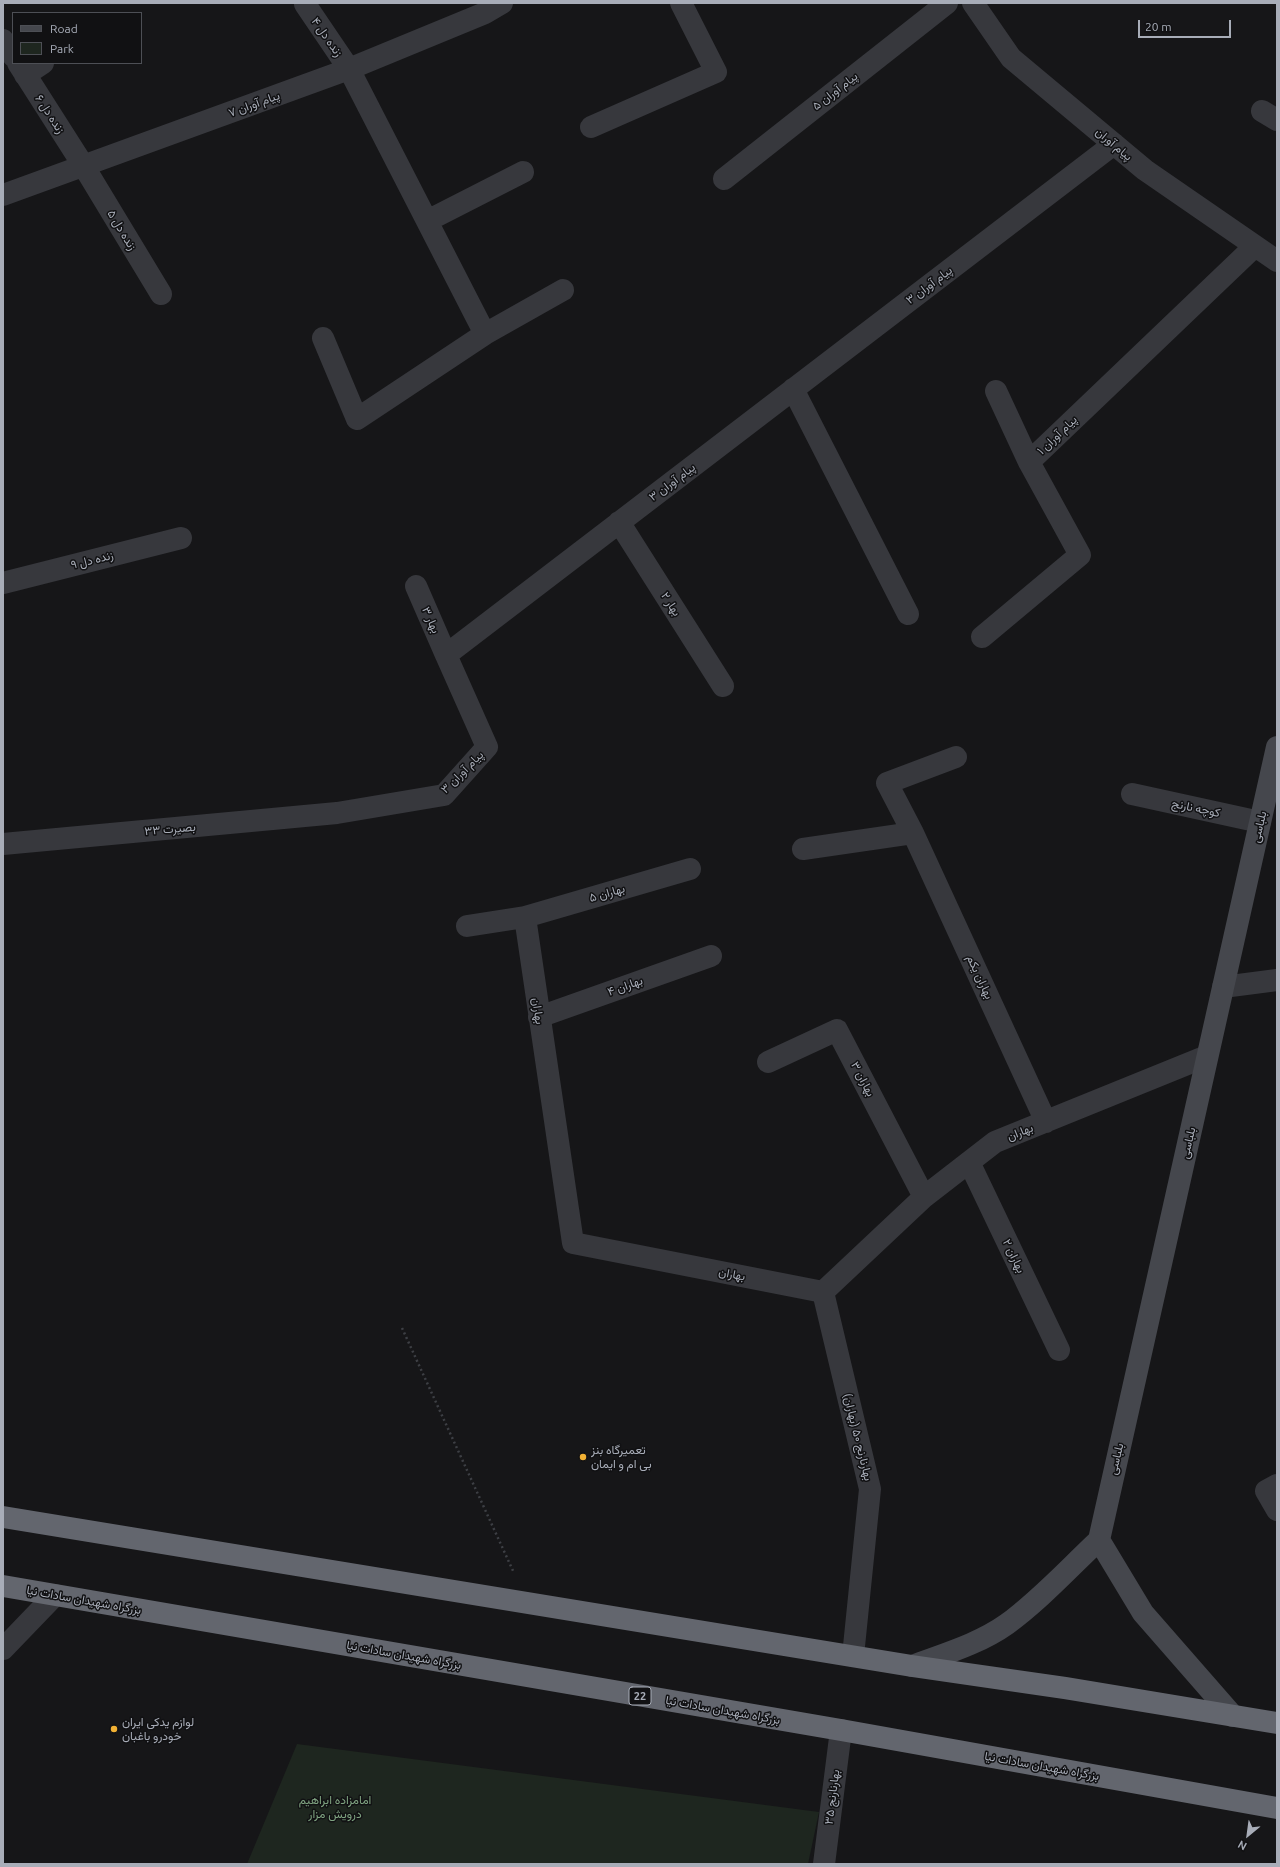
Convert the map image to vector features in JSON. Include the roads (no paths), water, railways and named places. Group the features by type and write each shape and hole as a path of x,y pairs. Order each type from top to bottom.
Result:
{"highway":[{"path":"3,1517 912,1666 1277,1723"},
{"name":"بزرگراه شهیدان سادات نیا","path":"3,1586 841,1730 1277,1808"}],"main road":[{"name":"بلباسی","path":"1098,1540 1277,747"},
{"path":"912,1666 969,1645 1006,1624 1046,1590 1098,1540 1143,1613 1233,1716"}],"street":[{"path":"591,128 716,72 681,3"},
{"name":"پیام آوران ۵","path":"724,179 947,3"},
{"name":"پیام آوران","path":"973,3 1011,58 1145,170 1277,261"},
{"name":"زنده دل ۴","path":"304,4 349,70 485,334"},
{"name":"پیام آوران ۷","path":"3,195 349,70 489,6"},
{"path":"3,40 12,54"},
{"path":"21,69 40,64"},
{"name":"زنده دل ۶","path":"21,69 83,165"},
{"name":"پیام آوران ۳","path":"337,813 444,795 487,747 446,655 1114,144"},
{"name":"زنده دل ۵","path":"83,165 161,294"},
{"path":"427,221 523,172"},
{"name":"پیام آوران ۱","path":"982,637 1080,555 1029,462 1255,246"},
{"path":"322,338 357,420 485,334 563,290"},
{"path":"793,389 908,614"},
{"path":"996,391 1029,462"},
{"name":"بهار ۲","path":"619,522 723,686"},
{"name":"زنده دل ۹","path":"3,583 181,538"},
{"name":"بهار ۳","path":"416,586 446,655"},
{"name":"بهاران یکم","path":"956,757 887,783 913,833 1046,1122"},
{"name":"کوچه نارنج","path":"1132,794 1260,822"},
{"name":"بصیرت ۳۳","path":"3,844 337,813"},
{"path":"803,849 913,833"},
{"name":"بهاران ۵","path":"525,917 690,869"},
{"path":"467,926 525,917"},
{"name":"بهاران","path":"525,917 573,1243 822,1292 924,1197 995,1142 1207,1056"},
{"name":"بهاران ۴","path":"539,1017 710,956"},
{"path":"1223,987 1277,980"},
{"name":"بهاران ۳","path":"768,1062 837,1030 924,1197"},
{"name":"بهاران ۲","path":"969,1162 1059,1350"},
{"name":"بهارنارنج ۵۰ (بهاران)","path":"822,1292 870,1489 853,1656"},
{"path":"1277,1485 1266,1491 1277,1510"},
{"path":"3,1649 55,1595"},
{"name":"بهارنارنج ۳۵","path":"824,1864 841,1730"}],"place":[{"name":"تعمیرگاه بنز بی ام و ایمان","path":"583,1457"},
{"name":"لوازم یدکی ایران خودرو باغبان","path":"114,1729"}],"park label":[{"name":"امامزاده ابراهیم درویش مزار","path":"335,1807"}]}
